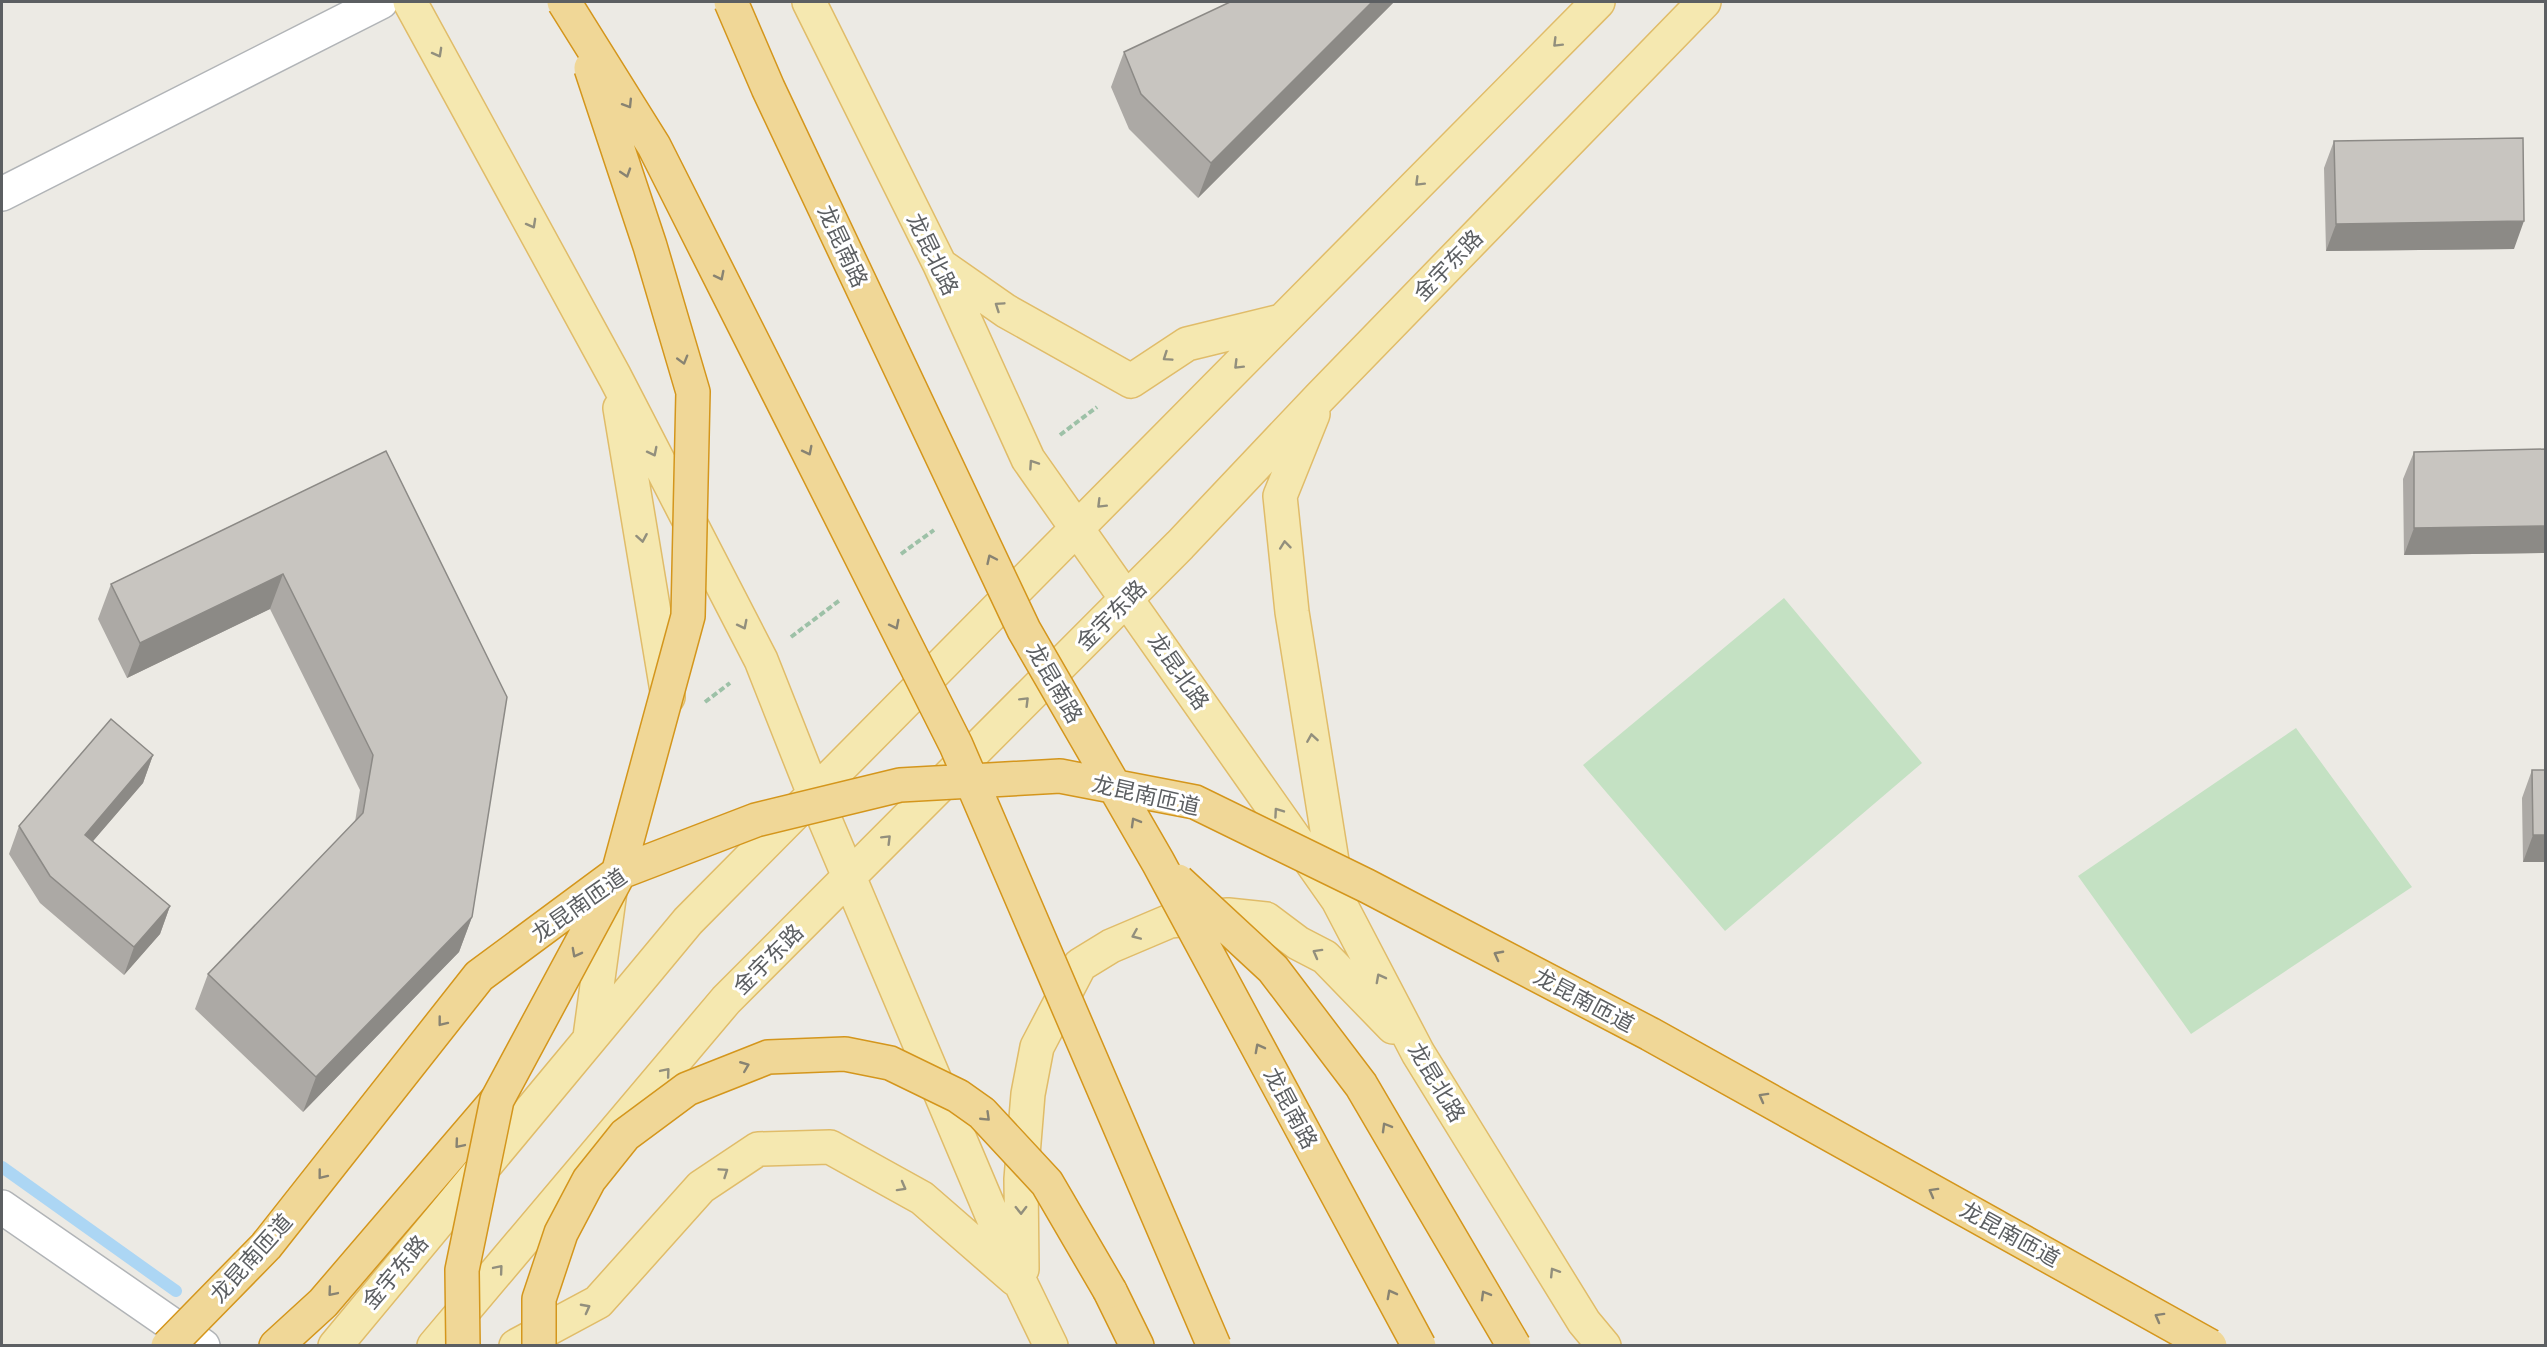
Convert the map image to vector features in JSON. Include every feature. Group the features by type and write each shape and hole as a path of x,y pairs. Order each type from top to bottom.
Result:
{"highway":[{"name":"龙昆南路","path":"731,2 768,88 1024,630 1158,862 1419,1346"},
{"path":"276,1346 323,1303 497,1100 617,877 687,616 693,392 650,246 569,10"},
{"path":"569,10 654,146 956,745 1214,1346"},
{"name":"龙昆南匝道","path":"168,1346 266,1246 479,976 618,873 756,820 900,784 1060,776 1195,802 1367,886 1650,1034 2210,1346"},
{"path":"1158,862 1273,969 1361,1085 1514,1346"},
{"path":"539,1346 539,1299 561,1233 589,1180 625,1136 687,1089 768,1057 845,1054 890,1063 958,1096 982,1113 1047,1183 1110,1291 1137,1346"},
{"path":"463,1346 462,1270 497,1100"}],"main road":[{"path":"411,2 615,376 760,660 814,794 1022,1286 1051,1346"},
{"name":"龙昆北路","path":"809,2 940,265 1028,459 1128,597 1338,900 1419,1053 1594,1338"},
{"name":"金宇东路","path":"334,1346 688,921 1598,2"},
{"name":"金宇东路","path":"434,1346 726,1000 1128,597 1320,396 1704,2"},
{"path":"940,265 1006,311 1131,381 1187,344 1281,321"},
{"path":"590,1037 626,779 673,726 615,376"},
{"path":"1320,396 1280,496 1292,612 1338,900"},
{"path":"1022,1286 1021,1179 1028,1094 1036,1047 1080,965 1111,946 1170,921 1228,915 1266,919 1298,943 1325,957 1419,1053"},
{"path":"516,1346 598,1302 701,1187 758,1149 830,1147 922,1198 1022,1286"}],"street":[{"path":"2,194 381,2"},
{"path":"2,1207 203,1346"}],"green space":[{"path":"1784,598 1922,763 1725,931 1583,765"},
{"path":"2296,728 2412,887 2191,1034 2078,876"}],"building":[{"path":"1230,2 1372,2 1211,163 1141,94 1124,52"},
{"path":"2523,138 2524,221 2336,224 2334,141"},
{"path":"2546,449 2546,526 2414,528 2414,452"},
{"path":"386,451 507,697 472,917 316,1077 208,974 363,813 373,755 283,574 140,643 111,584"},
{"path":"111,719 153,755 85,835 170,906 134,947 50,876 19,826"},
{"path":"2532,770 2546,770 2546,835 2533,835"}],"waterway":[{"path":"2,1167 176,1291"}]}
